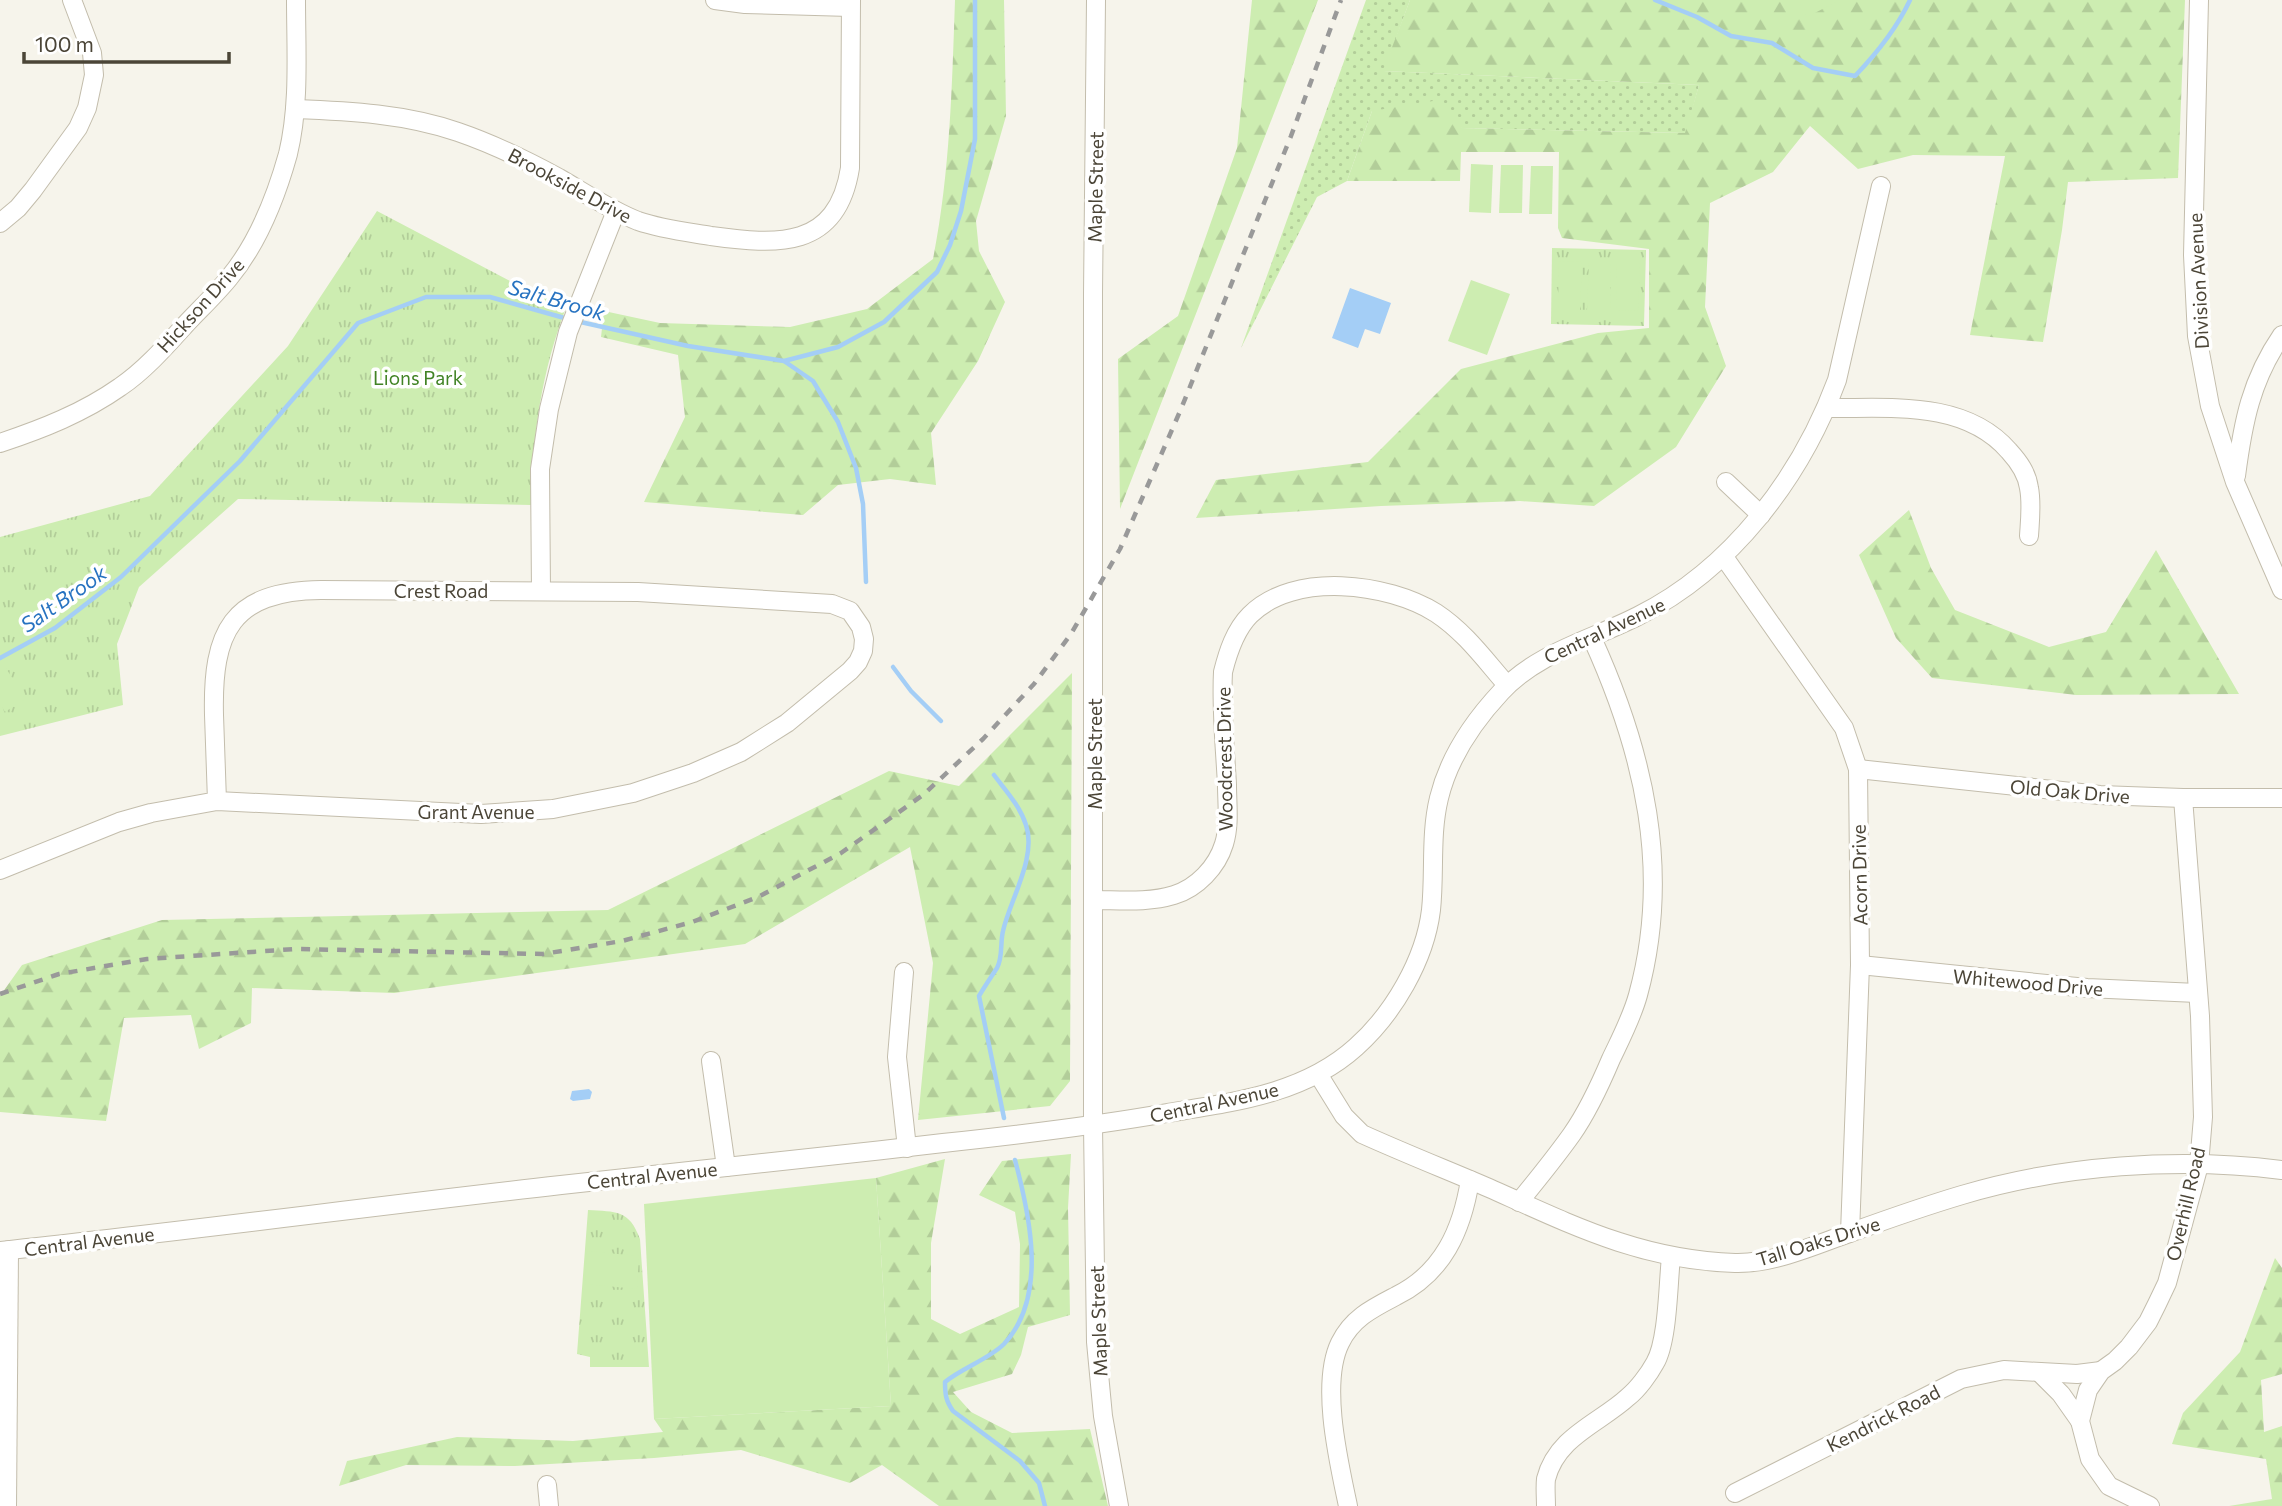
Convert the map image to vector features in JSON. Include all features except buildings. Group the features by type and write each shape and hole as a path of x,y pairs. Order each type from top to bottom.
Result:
{"street":[{"path":"0,223 18,208 33,190 78,128 91,97 94,75 92,53 72,0"},
{"name":"Hickson Drive","path":"0,443 53,425 122,386 169,343 229,278 254,239 278,185 288,151 295,109 296,0"},
{"path":"715,0 744,4 850,4"},
{"name":"Maple Street","path":"1096,0 1093,294 1093,1126 1096,1342 1103,1416 1119,1506"},
{"name":"Division Avenue","path":"2199,0 2193,255 2197,336 2210,406 2235,482 2282,590"},
{"name":"Brookside Drive","path":"295,109 348,111 410,119 456,131 507,151 616,211 640,221 686,232 769,242 801,237 822,225 842,199 850,168 850,4"},
{"name":"Central Avenue","path":"4,1251 1093,1126 1253,1098 1318,1074 1361,1042 1378,1023 1406,983 1416,961 1431,914 1434,834 1440,793 1447,773 1477,720 1507,685 1527,668 1555,651 1592,638 1673,598 1724,557 1761,515 1799,460 1837,380 1881,187"},
{"path":"541,591 540,469 549,409 568,332 616,211"},
{"path":"2235,482 2242,427 2251,392 2268,355 2282,335"},
{"path":"1826,408 1928,411 1971,422 1989,432 2004,445 2025,472 2031,505 2029,536"},
{"path":"1726,482 1761,515"},
{"name":"Acorn Drive","path":"1724,557 1844,728 1858,769 1860,965 1850,1233"},
{"name":"Woodcrest Drive","path":"1093,900 1160,899 1176,895 1203,878 1220,855 1228,819 1223,672 1239,628 1250,615 1274,599 1302,590 1335,587 1371,589 1405,598 1451,624 1465,636 1507,685"},
{"name":"Crest Road","path":"217,801 214,680 219,647 237,617 251,605 278,593 298,590 638,592 832,604 841,607"},
{"name":"Grant Avenue","path":"0,870 119,822 217,801 481,814 553,809 633,793 693,773 741,752 788,723 831,689 855,667 863,651 861,627 850,611 841,607"},
{"path":"1520,1202 1573,1132 1597,1092 1637,998 1646,960 1653,857 1649,819 1630,733 1610,677 1592,638"},
{"name":"Old Oak Drive","path":"1858,769 2100,795 2183,799 2282,799"},
{"name":"Overhill Road","path":"2080,1421 2088,1390 2101,1371 2115,1361 2148,1322 2167,1283 2199,1165 2203,1118 2200,1016 2183,799"},
{"name":"Whitewood Drive","path":"1860,965 2087,988 2197,993"},
{"path":"904,972 897,1056 906,1148"},
{"path":"711,1061 726,1167"},
{"name":"Tall Oaks Drive","path":"1318,1074 1344,1116 1362,1133 1592,1235 1671,1257 1737,1263 1762,1260 1821,1244 1963,1195 2026,1179 2103,1168 2199,1165 2282,1170"},
{"path":"1348,1506 1332,1428 1337,1351 1348,1329 1359,1317 1373,1307 1409,1290 1439,1263 1459,1227 1470,1180"},
{"path":"4,1251 7,1506"},
{"path":"1546,1506 1546,1480 1554,1461 1567,1442 1629,1397 1655,1363 1662,1348 1671,1257"},
{"name":"Kendrick Road","path":"1735,1493 1961,1379 2004,1370 2077,1374 2101,1371"},
{"path":"2039,1373 2061,1394 2080,1421 2090,1459 2109,1486 2150,1506"},
{"path":"547,1485 549,1506"}],"green space":[{"path":"955,0 1004,0 1006,116 976,221 979,251 1005,302 978,361 931,433 936,485 890,479 838,485 803,515 644,502 685,417 678,355 601,337 604,311 660,323 790,327 867,309 933,259 947,163"},
{"path":"1252,0 1318,0 1120,509 1118,359 1178,316 1237,148"},
{"path":"1366,0 1410,0 1384,71 1699,85 1686,133 1462,128 1372,111 1347,181 1317,197 1241,348"},
{"path":"1410,0 2185,0 2178,178 2068,182 2043,342 1970,335 2005,156 1913,155 1858,169 1810,126 1773,172 1710,203 1705,307 1726,366 1676,447 1594,506 1520,501 1381,506 1196,518 1216,480 1368,462 1461,369 1598,333 1649,328 1649,249 1562,238 1558,228 1559,152 1461,152 1460,181 1347,181 1372,111 1439,100 1462,128 1685,133 1699,85 1383,71"},
{"path":"1798,0 1838,0 1838,1 1807,17"},
{"path":"1471,164 1493,165 1491,213 1469,212"},
{"path":"1501,165 1523,165 1522,213 1499,213"},
{"path":"1531,166 1553,166 1552,214 1529,214"},
{"name":"Lions Park","path":"377,211 529,291 567,305 551,355 540,404 531,505 238,499 139,587 117,644 123,705 0,736 0,537 150,496 288,346"},
{"path":"1552,248 1646,250 1644,326 1551,324"},
{"path":"1559,261 1582,262 1580,310 1558,310"},
{"path":"1589,262 1611,262 1610,310 1587,310"},
{"path":"1617,262 1640,262 1638,311 1616,310"},
{"path":"1471,280 1510,294 1487,355 1448,341"},
{"path":"1909,510 1931,568 1955,610 2049,647 2106,632 2156,550 2239,694 2076,695 1932,678 1896,638 1859,555"},
{"path":"6,668 25,699 5,712 0,704 0,672"},
{"path":"1072,673 1070,1081 1050,1106 918,1120 933,963 910,847 745,944 394,993 252,988 251,1023 199,1049 191,1015 124,1018 106,1121 0,1112 0,996 22,965 162,920 608,910 889,771 959,786"},
{"path":"1071,1154 1068,1208 1070,1315 1028,1327 1021,1355 1012,1374 953,1392 971,1412 1012,1433 1090,1429 1108,1506 939,1506 882,1465 850,1483 741,1450 515,1466 406,1465 339,1486 347,1461 457,1437 573,1441 663,1432 654,1419 891,1406 876,1178 945,1159 931,1243 931,1319 960,1334 1019,1307 1020,1244 1015,1212 979,1195 1002,1161"},
{"path":"876,1178 891,1406 654,1419 644,1204"},
{"path":"588,1210 614,1212 626,1217 640,1239 649,1367 590,1367 590,1357 577,1354"},
{"path":"587,1251 639,1256 637,1289 585,1284"},
{"path":"2275,1258 2282,1268 2282,1374 2261,1380 2264,1432 2282,1426 2282,1506 2229,1506 2272,1499 2266,1459 2172,1444 2183,1413 2240,1352"}],"water":[{"path":"1350,288 1391,303 1380,334 1365,329 1358,348 1332,338"},
{"path":"589,1089 592,1092 590,1099 570,1099 572,1091"}],"waterway":[{"name":"Salt Brook","path":"576,321 688,346 784,361 838,347 884,322 937,272 950,245 961,211 975,139 975,0"},
{"path":"1655,0 1697,17 1731,36 1772,43 1813,68 1855,76 1899,21 1910,0"},
{"name":"Salt Brook","path":"0,658 55,628 121,577 240,461 358,323 426,297 490,297 568,319"},
{"path":"784,361 813,381 838,422 856,468 863,504 866,582"},
{"path":"893,667 911,691 941,721"},
{"path":"994,775 1020,811 1028,837 1025,864 1003,931 999,964 979,996 1004,1118"},
{"path":"1015,1160 1026,1206 1032,1255 1031,1280 1026,1303 1018,1325 1004,1344 945,1382 945,1391 953,1411 1020,1461 1039,1483 1045,1506"}],"railway":[{"path":"0,994 59,974 147,959 295,949 543,954 622,941 692,922 758,897 841,853 923,795 983,739 1034,684 1071,634 1120,549 1181,409 1291,136 1341,0"}]}
